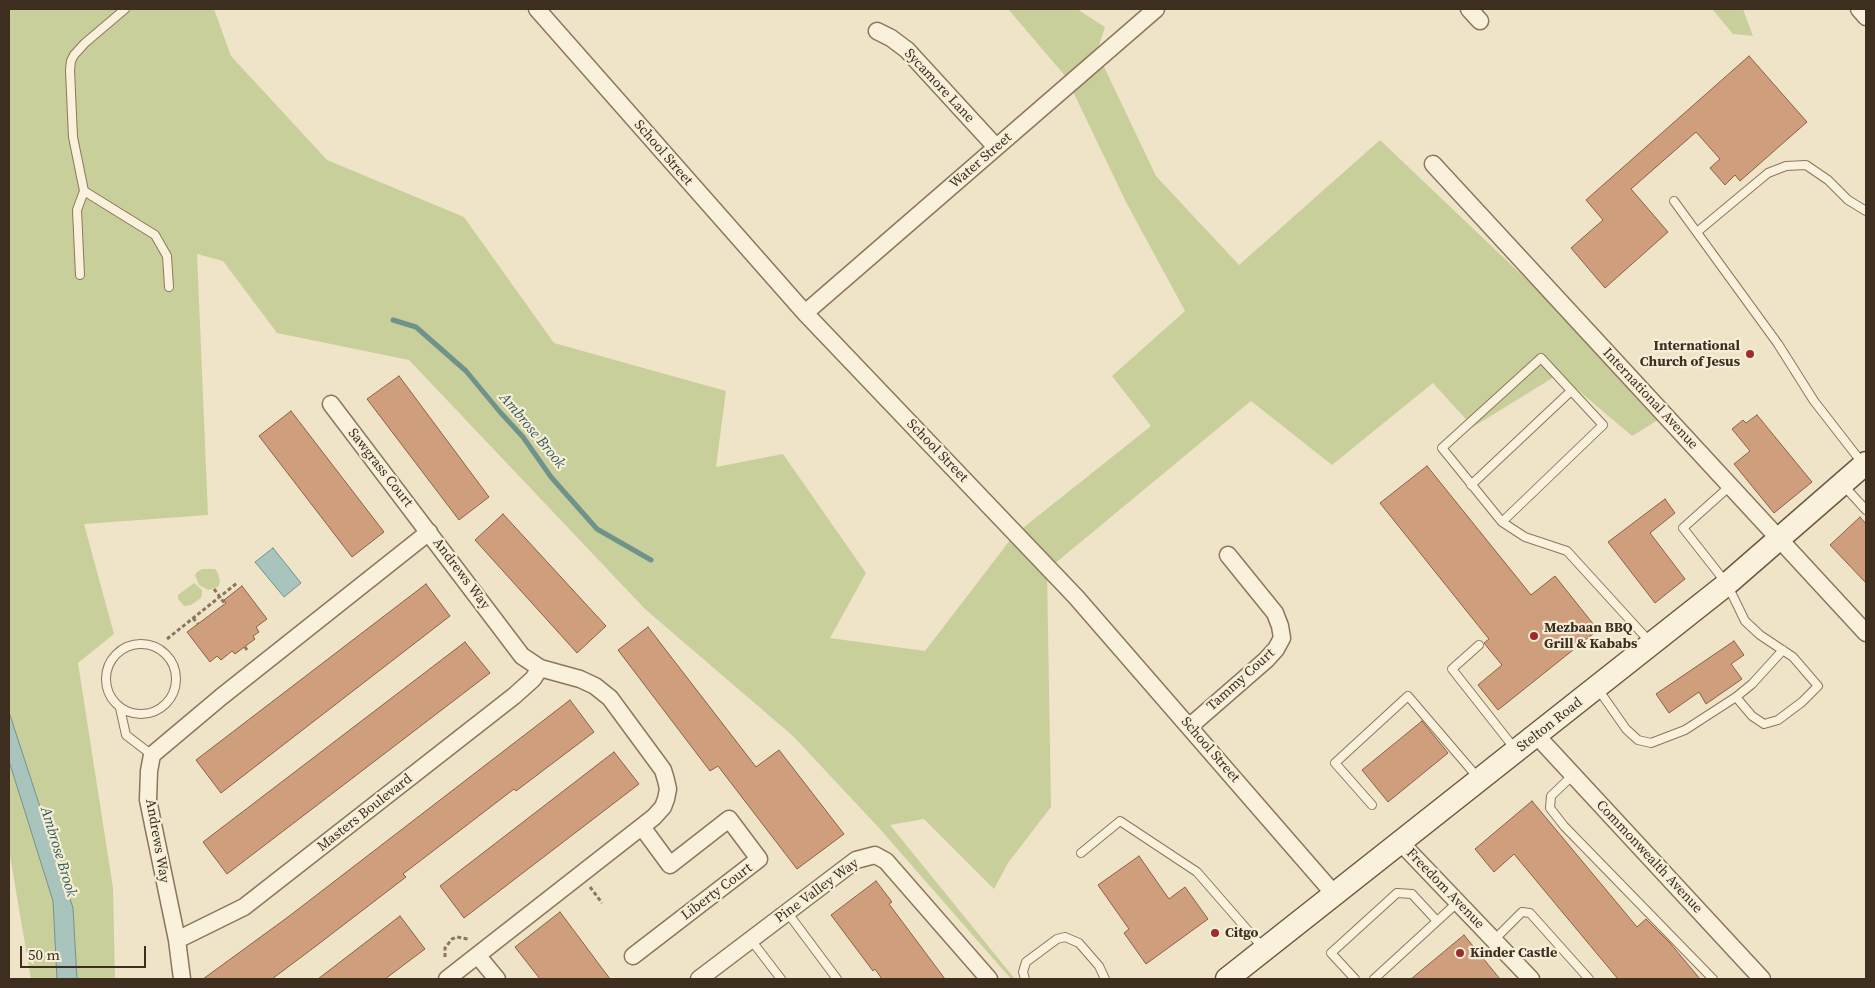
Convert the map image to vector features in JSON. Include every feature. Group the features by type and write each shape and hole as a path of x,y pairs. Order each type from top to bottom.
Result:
{"main road":[{"name":"Stelton Road","path":"1227,979 1726,584 1780,540 1865,464"}],"street":[{"name":"School Street","path":"537,9 805,313 1076,597 1335,895"},
{"name":"Water Street","path":"805,313 1156,9"},
{"path":"1469,9 1480,21"},
{"path":"1859,9 1866,17"},
{"name":"Sycamore Lane","path":"877,31 891,38 907,50 996,147"},
{"name":"International Avenue","path":"1433,164 1866,633"},
{"name":"Sawgrass Court","path":"330,404 429,532"},
{"name":"Andrews Way","path":"182,979 177,940 148,800 149,771 152,755 429,532 522,656 540,668 580,679 595,686 610,698 663,770 668,789 663,807 654,817 478,956 457,976"},
{"name":"Tammy Court","path":"1189,726 1266,660 1276,649 1282,638 1275,613 1228,555"},
{"name":"Masters Boulevard","path":"177,940 244,907 514,696 533,679 540,668"},
{"name":"Commonwealth Avenue","path":"1536,736 1762,979"},
{"name":"Liberty Court","path":"633,956 759,860 729,819 670,865 642,827"},
{"name":"Freedom Avenue","path":"1401,843 1531,979"},
{"name":"Pine Valley Way","path":"708,974 856,860 875,855 886,861 990,979"},
{"path":"478,956 499,979"}],"lane":[{"path":"80,275 77,210 84,191 73,137 71,61 85,43 125,9"},
{"path":"1697,232 1768,173 1786,166 1806,165 1828,180 1848,200 1866,211"},
{"path":"84,191 155,235 167,256 169,287"},
{"path":"1674,201 1778,344 1814,401 1865,464"},
{"path":"1502,522 1603,425 1541,358 1442,448 1502,522 1525,537 1566,551 1651,644"},
{"path":"1471,485 1571,391"},
{"path":"1842,484 1866,510"},
{"path":"1730,486 1683,528 1726,584 1745,621 1760,635 1793,657 1818,686 1802,702 1778,720 1764,724 1752,716 1736,697"},
{"path":"120,708 131,713 143,715 155,712 172,697 176,686 176,675 170,660 158,648 142,644 126,648 117,654 110,664 106,675 107,687 112,699 120,708 126,735 152,755"},
{"path":"1479,645 1452,669 1517,751"},
{"path":"1597,688 1626,729 1638,740 1651,743 1685,730 1736,697 1752,684 1784,650"},
{"path":"1372,805 1335,763 1408,696 1480,780"},
{"path":"1573,775 1551,796 1550,808 1564,826 1713,979"},
{"path":"1081,854 1120,821 1197,872 1266,950"},
{"path":"1355,979 1331,953 1397,893 1412,894 1437,921"},
{"path":"1374,979 1458,902"},
{"path":"787,912 838,979"},
{"path":"1494,940 1522,912 1530,913 1589,979"},
{"path":"1025,979 1023,972 1026,962 1057,939 1065,937 1078,943 1099,966 1105,979"},
{"path":"751,940 781,979"}],"path":[{"path":"167,638 237,583"},
{"path":"214,589 225,604"},
{"path":"193,618 198,624"},
{"path":"588,885 602,903"},
{"path":"445,956 445,948 452,939 457,937 468,939"}],"green space":[{"path":"9,9 214,9 231,56 327,160 464,217 554,343 726,391 716,467 783,454 866,573 830,638 925,651 1014,535 1151,426 1112,376 1185,311 1126,202 1066,77 1008,9 1077,9 1105,27 1097,52 1156,176 1239,265 1380,140 1668,414 1632,436 1559,374 1473,427 1433,383 1332,465 1251,401 1047,570 1051,807 1008,863 994,889 924,819 890,825 1015,979 1011,979 879,828 793,736 645,609 409,360 277,333 223,261 197,254 208,515 84,524 114,634 78,663 113,888 115,979 77,979 73,908 9,712"},
{"path":"1712,9 1743,9 1753,36 1733,34"},
{"path":"202,569 215,569 220,582 218,587 208,590 199,585 195,575"},
{"path":"194,583 202,590 201,598 191,605 184,606 178,599 178,595"},
{"path":"9,761 53,901 57,979 31,979 9,850"}],"water":[{"path":"273,548 301,583 284,597 255,562"},
{"path":"9,712 73,908 77,979 57,979 53,901 9,761"}],"building":[{"path":"1749,56 1807,122 1740,181 1735,175 1725,185 1710,168 1720,159 1696,132 1631,189 1668,232 1605,288 1571,248 1603,220 1586,200"},
{"path":"399,376 489,497 459,520 367,399"},
{"path":"291,411 384,532 352,557 259,436"},
{"path":"1757,415 1812,482 1774,513 1734,464 1750,451 1732,429 1743,420 1746,423"},
{"path":"1427,466 1531,595 1555,576 1598,630 1498,710 1478,685 1502,665 1484,643 1489,639 1380,503"},
{"path":"1665,499 1675,513 1650,533 1685,579 1655,603 1608,542"},
{"path":"503,514 606,626 577,653 475,540"},
{"path":"1860,517 1866,524 1866,583 1830,545"},
{"path":"426,584 450,616 221,793 196,760"},
{"path":"242,586 267,619 256,627 259,632 253,636 255,639 235,654 232,651 221,660 217,656 210,662 187,632 226,603 224,600"},
{"path":"648,627 756,767 779,750 844,834 797,869 718,766 710,771 618,650"},
{"path":"1734,641 1744,655 1731,664 1742,679 1706,704 1699,692 1669,713 1656,694"},
{"path":"465,642 490,673 227,874 203,842"},
{"path":"570,700 594,732 516,791 514,789 403,874 406,877 316,946 272,979 203,979 288,917"},
{"path":"1422,721 1448,753 1388,802 1362,770"},
{"path":"614,752 639,784 464,918 440,886"},
{"path":"1532,801 1637,927 1646,919 1670,943 1700,979 1618,979 1514,854 1494,872 1475,849"},
{"path":"1139,856 1169,899 1185,887 1208,919 1146,964 1124,933 1129,929 1098,885"},
{"path":"876,881 892,902 889,904 945,979 882,979 875,969 873,971 831,915"},
{"path":"560,912 610,979 540,979 515,947"},
{"path":"400,916 425,949 385,979 318,979"},
{"name":"Kinder Castle","path":"1464,935 1500,979 1411,979"}],"waterway":[{"name":"Ambrose Brook","path":"393,320 416,327 466,371 523,437 551,477 597,529 651,560"}],"place":[{"name":"International Church of Jesus","path":"1750,354"},
{"name":"Mezbaan BBQ Grill & Kababs","path":"1534,636"},
{"name":"Citgo","path":"1215,933"},
{"name":"Kinder Castle","path":"1460,953"}]}
